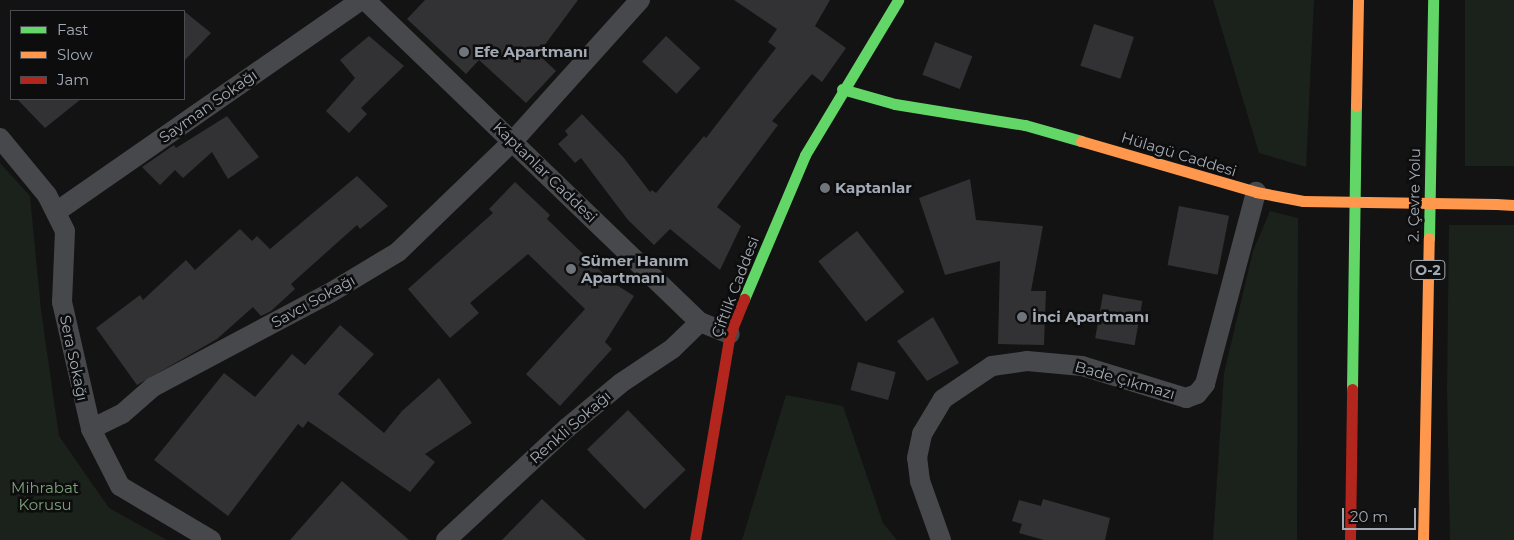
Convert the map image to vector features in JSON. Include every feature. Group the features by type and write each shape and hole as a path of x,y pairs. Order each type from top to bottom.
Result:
{"main road":[{"name":"Çiftlik Caddesi","path":"694,540 730,334 805,155 842,89 898,0"},
{"path":"1350,540 1358,0"},
{"name":"2. Çevre Yolu","path":"1423,540 1433,0"},
{"name":"Hülagü Caddesi","path":"842,89 896,104 1024,125 1256,192 1302,201 1514,204"}],"street":[{"name":"Sayman Sokağı","path":"56,212 361,0"},
{"name":"Kaptanlar Caddesi","path":"366,0 700,322 730,334"},
{"name":"Savcı Sokağı","path":"90,429 122,414 154,386 330,293 398,252 514,141 640,0"},
{"name":"Sera Sokağı","path":"0,138 47,195 65,231 62,302 90,429 120,486 211,540"},
{"name":"Bade Çıkmazı","path":"941,540 920,481 918,458 922,434 942,400 992,366 1026,361 1082,366 1186,398 1197,394 1205,384 1256,192"},
{"name":"Renkli Sokağı","path":"446,540 566,428 620,383 672,349 700,322"}],"green space":[{"path":"1213,0 1314,0 1306,167 1259,153"},
{"path":"1465,0 1514,0 1514,166 1465,166"},
{"name":"Mihrabat Korusu","path":"0,163 30,196 41,310 59,436 109,508 167,540 0,540"},
{"path":"1270,211 1298,218 1297,540 1213,540 1224,373 1253,251"},
{"path":"1449,225 1514,225 1514,540 1450,540 1447,391"},
{"path":"786,395 843,406 883,523 897,540 742,540"}],"building":[{"path":"425,0 578,0 538,54 556,71 526,103 479,60 466,74 407,19"},
{"path":"734,0 830,0 815,26 846,48 822,82 812,74 772,121 778,125 717,207 741,226 720,270 670,229 654,245 628,220 581,158 575,163 558,144 568,135 565,131 582,114 624,158 650,192 652,190 656,193 704,136 706,138 776,48 768,42 777,29"},
{"path":"185,12 211,33 185,60"},
{"path":"1094,24 1134,37 1120,79 1080,66"},
{"path":"369,36 404,66 361,108 367,114 349,133 326,111 355,78 340,60"},
{"path":"666,36 700,68 677,94 642,62"},
{"path":"935,42 972,56 960,89 922,75"},
{"path":"18,100 80,100 45,128"},
{"path":"227,116 259,157 228,179 212,152 183,178 175,170 160,185 142,167 174,145 176,148"},
{"path":"357,176 388,206 360,229 357,225 291,284 295,289 271,311 261,316 253,307 217,339 137,385 96,328 140,295 143,300 186,260 195,270 240,229 252,241 257,236 270,249"},
{"path":"970,179 976,220 1043,226 1031,291 1046,291 1044,345 998,344 1000,261 945,275 919,198"},
{"path":"515,182 550,215 547,219 612,282 634,296 605,342 612,349 560,406 526,374 585,309 528,254 470,303 479,313 450,338 408,289 493,213 489,209"},
{"path":"1179,206 1229,216 1218,275 1168,265"},
{"path":"857,231 904,292 866,322 818,261"},
{"path":"1103,294 1142,301 1135,345 1095,338"},
{"path":"933,317 959,363 927,381 897,341"},
{"path":"340,325 374,354 338,394 384,433 402,411 439,378 472,423 425,454 435,462 410,492 308,421 303,428 298,424 228,516 154,460 224,373 255,397 292,354 305,365"},
{"path":"858,362 896,372 888,400 850,390"},
{"path":"628,410 686,470 645,509 587,450"},
{"path":"342,481 409,540 290,540"},
{"path":"542,499 586,540 502,540"},
{"path":"1043,499 1110,518 1105,540 1044,540 1019,533 1022,524 1012,521 1019,500 1041,506"}],"traffic: fast":[{"path":"744,299 805,155 898,0"},
{"path":"1429,238 1433,0"},
{"path":"842,89 895,104 1025,125 1081,141"},
{"path":"1352,389 1356,106"}],"traffic: slow":[{"path":"1356,106 1358,0"},
{"path":"1081,141 1256,192 1303,201"},
{"path":"1303,201 1496,204"},
{"path":"1496,204 1514,205"},
{"path":"1423,540 1429,238"}],"traffic: jam":[{"path":"695,540 730,334 744,299"},
{"path":"1350,540 1352,389"}],"place":[{"name":"Efe Apartmanı","path":"464,52"},
{"name":"Kaptanlar","path":"825,188"},
{"name":"Sümer Hanım Apartmanı","path":"571,269"},
{"name":"İnci Apartmanı","path":"1022,317"}]}
